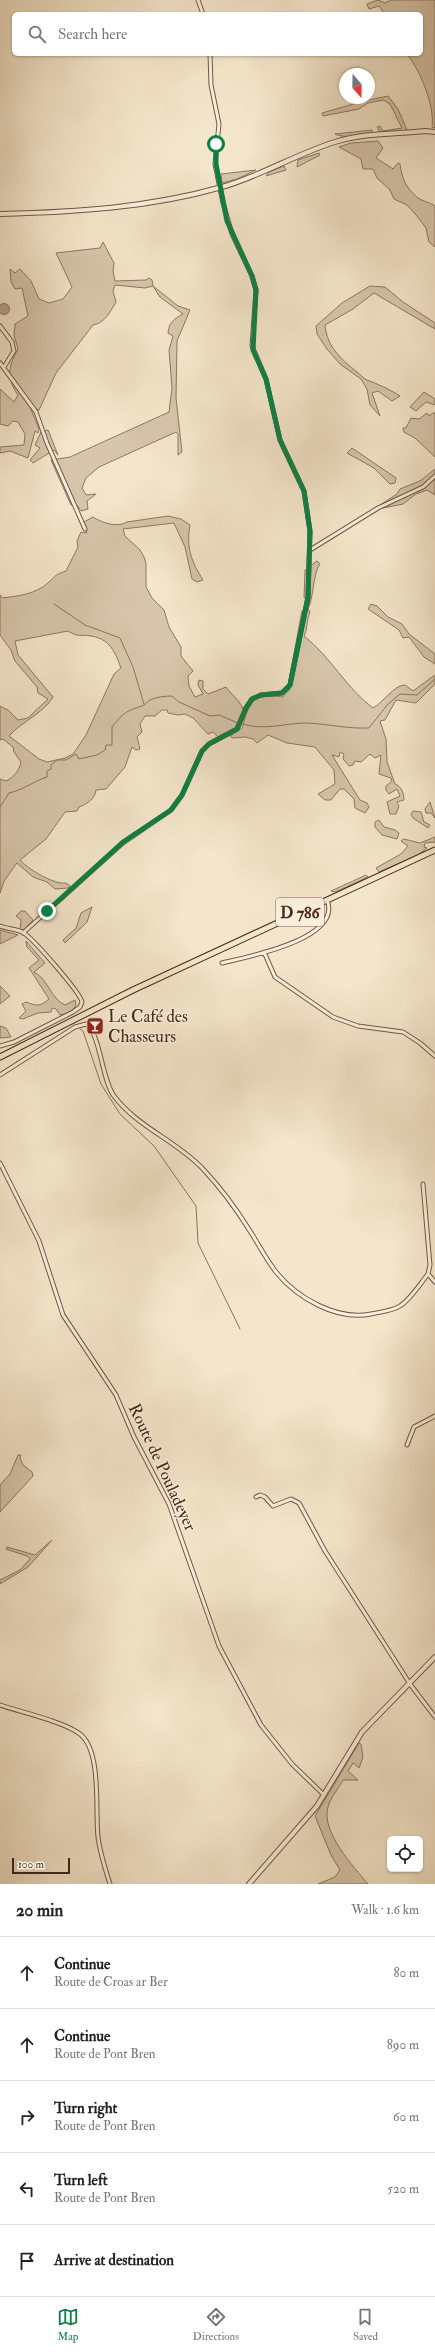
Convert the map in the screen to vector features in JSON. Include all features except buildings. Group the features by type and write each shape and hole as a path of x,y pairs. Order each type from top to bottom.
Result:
{"main road":[{"name":"D 786","path":"0,1058 165,975 435,850"}],"street":[{"path":"198,0 202,12"},
{"path":"24,933 117,847 177,804 199,755 209,744 237,729 246,708 252,699 261,695 282,693 287,690 290,685 295,666 308,597 310,531 304,491 280,440 266,379 252,346 256,304 254,284 232,234 216,164 219,124 211,85 210,56"},
{"path":"0,214 64,213 125,208 221,187 252,177 336,142 360,137 425,131 435,132"},
{"path":"0,326 12,342 14,351 4,367"},
{"path":"0,363 36,412 47,442 85,529"},
{"path":"310,550 378,508 422,487 435,476"},
{"path":"222,963 290,944 320,926 327,918 330,910 327,900"},
{"path":"0,926 24,933 58,969 79,995 82,1002 80,1007 73,1012 10,1043 0,1046"},
{"path":"264,952 275,977 333,1017 358,1026 403,1032 420,1043 435,1056"},
{"path":"0,1075 75,1027 86,1024 92,1031 108,1085 115,1096 140,1120 189,1155 202,1168 250,1230 262,1253 276,1272 301,1295 338,1313 348,1316 365,1315 400,1306 428,1274 430,1265 423,1184"},
{"path":"10,1043 27,1044"},
{"name":"Route de Pouladeyer","path":"0,1163 39,1241 63,1315 116,1395 134,1437 169,1504 219,1646 261,1725 292,1764 324,1795"},
{"path":"428,1274 435,1282"},
{"path":"407,1445 414,1427 435,1416"},
{"path":"256,1497 260,1495 265,1497 274,1506 291,1499 299,1503 326,1551 410,1684 435,1717"},
{"path":"249,1884 312,1813 359,1736 435,1657"},
{"path":"0,1705 71,1729 79,1733 88,1742 93,1757 98,1837 110,1884"}],"shaded area":[{"path":"378,0 385,3 391,0 435,0 435,128 432,127 431,109 426,89 417,69 408,56 423,56 423,12 384,12 379,6 369,9 367,4"},
{"path":"388,96 398,109 407,130 406,131 381,133 377,127 380,126 383,131 402,128 390,104 383,100 375,102 375,99"},
{"path":"354,104 366,104 359,109 323,116 322,113"},
{"path":"372,130 372,134 358,136 344,136 335,134"},
{"path":"378,141 383,148 376,158 393,169 398,163 400,164 403,179 410,191 420,199 435,206 435,247 429,242 426,228 417,216 407,205 394,199 390,190 377,178 373,169 363,169 361,159 339,147 351,143"},
{"path":"319,153 320,155 297,167 298,160"},
{"path":"284,166 286,170 266,176 269,172"},
{"path":"256,170 237,179 222,183 221,174"},
{"path":"103,242 114,263 113,271 115,281 146,280 149,278 152,280 153,286 145,288 115,285 113,291 116,302 109,313 101,322 93,325 56,373 39,410 30,407 39,429 38,433 35,431 28,458 10,451 0,453 0,447 24,445 25,434 18,422 13,421 8,426 0,424 0,389 14,402 18,395 10,378 10,367 18,349 14,335 15,324 28,316 22,288 15,289 11,282 10,269 15,273 20,269 31,281 39,299 49,303 63,299 72,287 56,253 100,248"},
{"path":"153,286 178,306 190,310 177,341 176,398 182,452 178,455 178,434 176,432 99,467 86,478 82,488 86,495 96,494 87,501 88,509 81,511 77,505 71,505 51,460 70,457 169,412 172,388 169,350 173,336 168,333 172,321 183,314 160,297"},
{"path":"370,286 385,287 403,302 435,323 435,329 374,293 353,309 325,325 326,333 332,346 346,362 366,379 400,396 392,401 378,391 372,393 380,416 370,405 367,389 361,379 340,364 327,349 317,334 316,326 342,303"},
{"path":"4,303 10,309 8,313 4,315 0,313 0,305"},
{"path":"424,392 435,399 435,405 426,402 416,411 410,407"},
{"path":"427,413 429,416 435,413 435,457 415,438 404,432 403,428 406,428 411,418 419,419"},
{"path":"48,430 58,455 54,450 33,463 30,460 40,448 35,445 41,432"},
{"path":"352,448 396,478 395,483 390,484 374,468 347,453"},
{"path":"435,469 435,495 427,490 416,494 403,504 383,508 380,505 397,494 400,489 420,481"},
{"path":"168,516 181,519 190,525 190,554 203,580 197,582 192,579 185,547 174,523 123,529 125,536 140,550 144,557 146,563 146,587 152,598 164,610 169,627 181,647 181,656 193,671 188,676 189,686 195,697 203,694 198,685 199,680 203,681 203,689 208,694 226,687 241,704 243,717 232,730 218,737 213,732 208,734 193,718 185,714 178,715 168,713 167,710 162,710 155,716 145,716 140,724 142,732 137,737 140,749 136,750 132,747 125,767 106,789 96,790 92,799 88,803 79,807 77,811 65,812 46,839 20,860 42,876 55,882 66,883 70,886 68,888 55,889 47,882 33,877 17,863 4,881 0,893 0,779 6,781 11,778 16,773 21,762 14,752 13,747 3,739 0,740 0,706 8,710 18,720 28,718 48,699 38,693 37,687 15,661 11,650 0,635 0,595 3,598 38,590 57,574 66,571 78,547 77,541 81,532 87,533 84,522 93,517 115,525","holes":["68,631 91,636 103,640 111,647 121,668 114,674 86,735 73,754 65,758 47,762 39,759 9,736 44,708 53,697 18,655 15,641"]},
{"path":"317,561 320,564 316,573 308,609 310,598 304,598 305,570"},
{"path":"371,604 377,606 388,617 402,624 409,634 435,654 435,664 424,657 409,637 403,638 399,630 368,609"},
{"path":"308,609 310,612 304,636 314,644 363,700 373,708 397,688 405,685 413,691 435,675 435,684 416,703 396,700 385,720 380,721 386,739 387,762 395,784 402,790 404,800 397,802 399,806 396,814 390,814 387,802 400,796 397,789 389,794 386,790 386,786 392,781 391,778 379,774 381,755 375,758 370,754 361,762 355,761 353,765 349,766 343,759 344,754 340,752 339,757 332,755 360,800 367,803 369,807 365,813 355,808 354,799 344,789 340,789 331,800 325,800 318,794 335,784 334,770 315,747 287,743 268,735 257,743 253,739 245,737 232,738 230,736 242,728 247,711 254,701 265,696 283,697 290,689 288,685 302,611"},
{"path":"430,802 435,818 431,813 426,813 425,809"},
{"path":"413,811 421,812 424,822 430,825 428,828 413,818 411,814"},
{"path":"379,820 384,827 395,830 399,833 397,839 382,835 375,827 375,822"},
{"path":"435,837 435,842 425,843 424,847 427,848 418,855 379,872 376,868 401,854 408,846 401,841 404,839 420,843"},
{"path":"366,875 368,877 335,892 331,891"},
{"path":"92,907 87,922 65,943 63,940 76,928 81,913"},
{"path":"21,911 25,911 33,920 24,930 20,930 21,920 16,916"},
{"path":"0,930 18,935 0,944"},
{"path":"26,941 45,963 34,972 39,975 60,1002 65,1005 75,1000 76,1006 69,1013 60,1015 56,1009 52,1008 51,1012 38,1013 23,1019 19,1018 26,1011 22,1004 26,1002 38,1005 49,999 29,968 39,960 27,947"},
{"path":"0,986 10,996 0,1004"},
{"path":"0,1026 6,1028 11,1037 0,1038"},
{"path":"18,1455 21,1455 20,1458 23,1465 32,1472 33,1476 0,1512 0,1485 10,1474"},
{"path":"52,1540 28,1567 0,1584 0,1580 20,1570 30,1559 27,1556 6,1549 7,1547 35,1555"},
{"path":"359,1743 361,1744 363,1757 359,1768 353,1763 348,1771 358,1780 343,1780 329,1804 327,1817 329,1827 340,1848 354,1868 368,1884 318,1884 335,1877 340,1870 331,1855 315,1816"}],"waterway":[{"path":"54,604 85,625 120,638 133,667 144,704"},
{"path":"243,724 267,727 307,723 353,728 369,728 388,704 400,694 417,695 435,679"},
{"path":"0,807 9,793 47,777 47,771 51,769 51,765 57,760 66,760 76,754 79,759 97,755 105,750 106,745 112,745 112,727 119,719 128,711 143,705 152,699 172,696 179,702 210,716 219,715 238,723"},
{"path":"80,1029 83,1031 101,1084 120,1114 154,1146 196,1206 198,1243 240,1329"}],"place":[{"name":"Le Café des Chasseurs","path":"95,1026"}],"route":[{"path":"47,911 123,842 171,810 177,804 182,795 199,755 205,747 237,729 242,722 248,703 252,699 261,695 282,693 287,690 290,685 295,666 308,597 310,531 307,506 300,478 280,440 266,379 253,350 252,339 256,290 252,276 235,243 227,221 216,164 216,144"}]}
